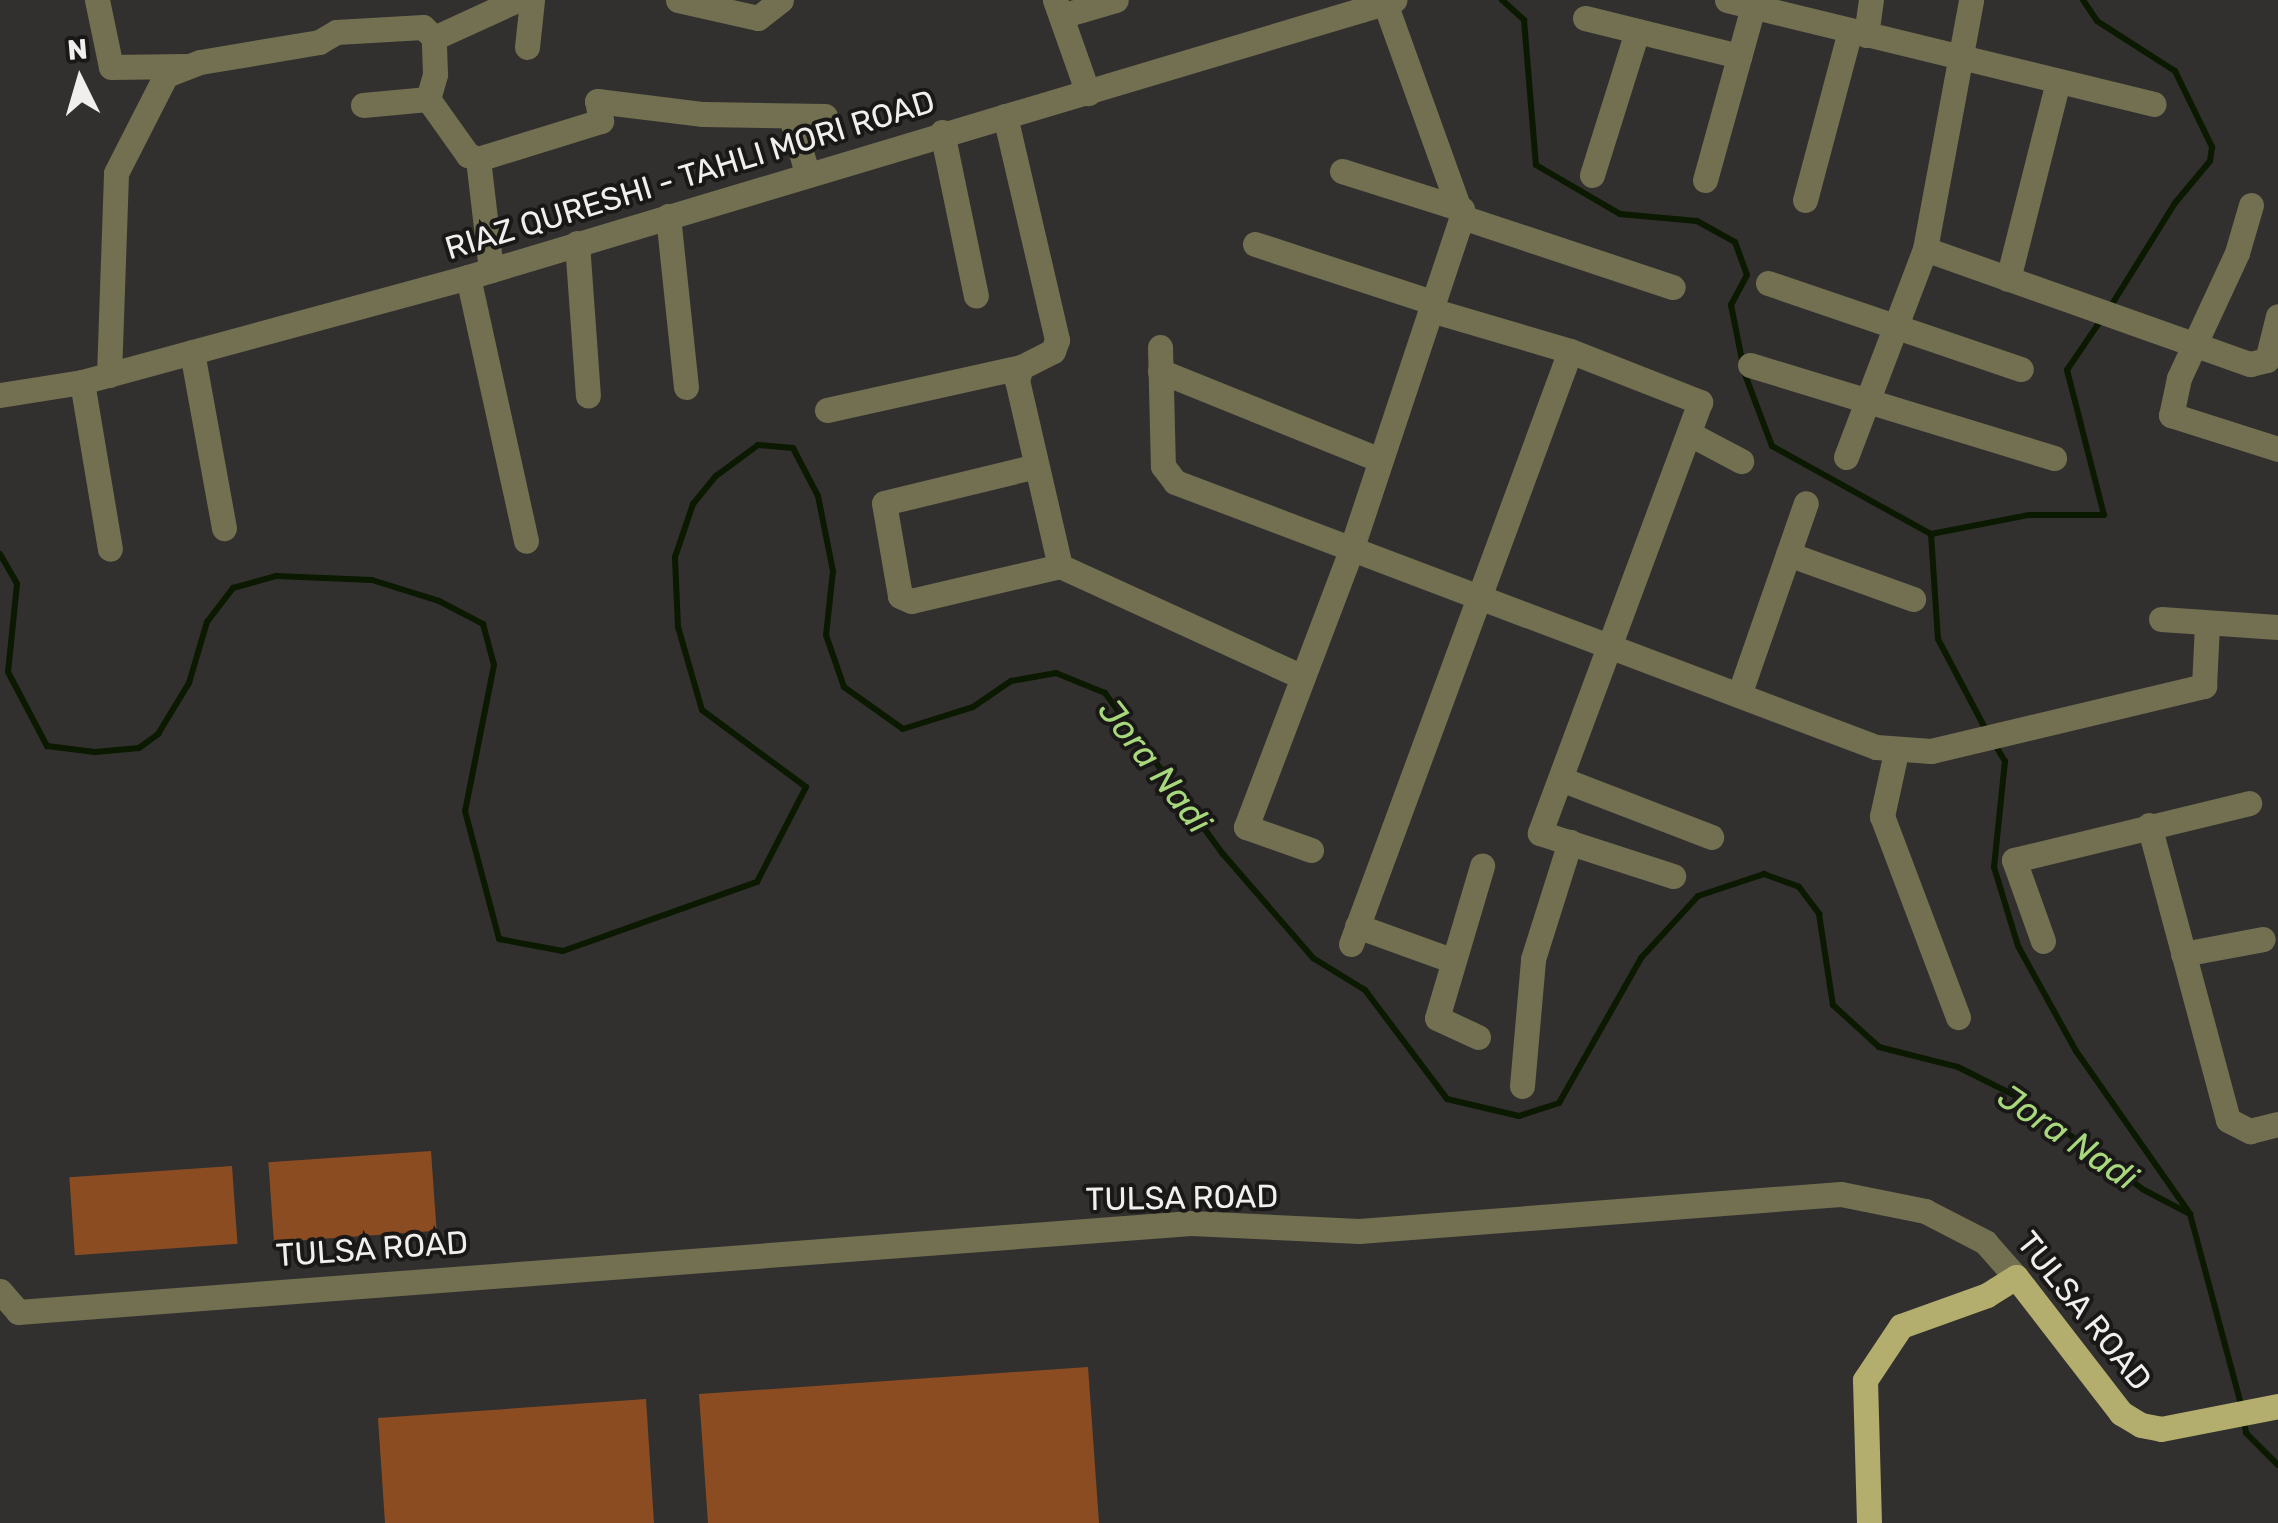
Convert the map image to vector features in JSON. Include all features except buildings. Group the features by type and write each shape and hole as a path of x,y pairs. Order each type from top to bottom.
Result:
{"main road":[{"name":"TULSA ROAD","path":"2016,1277 2120,1414 2162,1429 2278,1406"},
{"path":"1869,1523 1865,1380 1901,1326 1986,1296 2016,1277"}],"street":[{"path":"97,0 112,67 186,66 319,42 336,32 423,27 434,38 436,74 428,99"},
{"path":"434,38 516,0"},
{"path":"527,46 532,0"},
{"path":"678,0 758,18 780,0"},
{"path":"1088,93 1058,8 1116,0"},
{"path":"1727,0 1765,6 1858,33 2153,104"},
{"path":"1805,200 1871,0"},
{"path":"1846,457 1925,250 1971,0"},
{"path":"1311,850 1246,827 1351,550 1462,213 1389,1"},
{"name":"RIAZ QURESHI - TAHLI MORI ROAD","path":"0,395 82,382 480,274 942,132 1088,93 1389,1"},
{"path":"1705,180 1739,56 1765,6"},
{"path":"1585,18 1739,56"},
{"path":"1592,175 1637,30"},
{"path":"109,375 116,172 166,75 186,66"},
{"path":"2008,279 2058,81"},
{"path":"363,105 428,99"},
{"path":"428,99 468,155 478,158 602,120 597,101 791,117 825,116"},
{"path":"827,410 1021,367 1053,351 1057,340 1006,116"},
{"path":"791,117 806,173"},
{"path":"942,132 976,296"},
{"path":"478,158 480,274 526,541"},
{"path":"1342,171 1673,287"},
{"path":"2252,205 2237,253 2193,344 2170,409 2174,420 2278,449"},
{"path":"668,216 686,387"},
{"path":"577,244 588,396"},
{"path":"1255,244 1694,395 1699,408 1690,434 1540,832 1673,876"},
{"path":"1925,250 2078,307 2120,314 2193,344 2259,364 2267,360 2278,316"},
{"path":"1768,282 2021,369"},
{"path":"1478,1038 1437,1018 1455,966 1451,960 1354,935 1570,351"},
{"path":"192,352 224,528"},
{"path":"1380,460 1160,359 1166,476 1351,550 1896,752 1931,751 2050,726 2204,686 2207,624"},
{"path":"1750,365 2054,458"},
{"path":"1021,367 1017,380 1060,566"},
{"path":"82,382 110,549"},
{"path":"1690,434 1741,461"},
{"path":"1036,466 884,503 900,596 911,600 1060,566 1303,677"},
{"path":"1739,696 1806,504"},
{"path":"1788,554 1913,598"},
{"path":"2161,619 2278,627"},
{"path":"1896,752 1882,802 1885,828 1958,1017"},
{"path":"1560,779 1711,837"},
{"path":"2043,941 2014,860 2249,803"},
{"path":"2149,825 2228,1120 2250,1131 2278,1124"},
{"path":"1522,1086 1532,959 1570,842"},
{"path":"1451,960 1482,866"},
{"path":"2183,954 2262,939"},
{"name":"TULSA ROAD","path":"0,1291 18,1312 245,1290 1192,1223 1359,1231 1841,1194 1925,1211 1985,1242 2016,1277"}],"waterway":[{"path":"1502,0 1524,20 1536,165 1620,214 1697,221 1735,242 1747,275 1731,305 1742,360"},
{"path":"2083,0 2097,21 2175,71 2212,147 2210,161 2175,203 2111,306"},
{"path":"1931,534 2029,515 2104,515 2067,370 2101,320"},
{"path":"1744,372 1772,446 1931,534 1938,639 1987,732"},
{"name":"Jora Nadi","path":"0,554 17,584 8,672 47,746 95,752 139,748 158,734 189,683 207,622 233,588 276,576 372,580 439,601 483,624 494,665 465,811 499,939 563,951 757,882 806,787 702,710 678,627 675,557 693,504 716,476 758,445 793,448 818,496 833,571 826,635 844,687 903,729 973,707 1011,681 1056,673 1105,693 1223,854 1313,958 1365,990 1447,1099 1519,1116 1559,1103 1641,958 1698,896 1764,874 1799,887 1819,914 1833,1005 1879,1047 1958,1067 2020,1098 2144,1190 2190,1214"},
{"path":"1994,743 2005,761 1994,867 2018,946 2076,1051 2190,1214 2241,1405"},
{"path":"2243,1417 2246,1433 2278,1465"}]}
